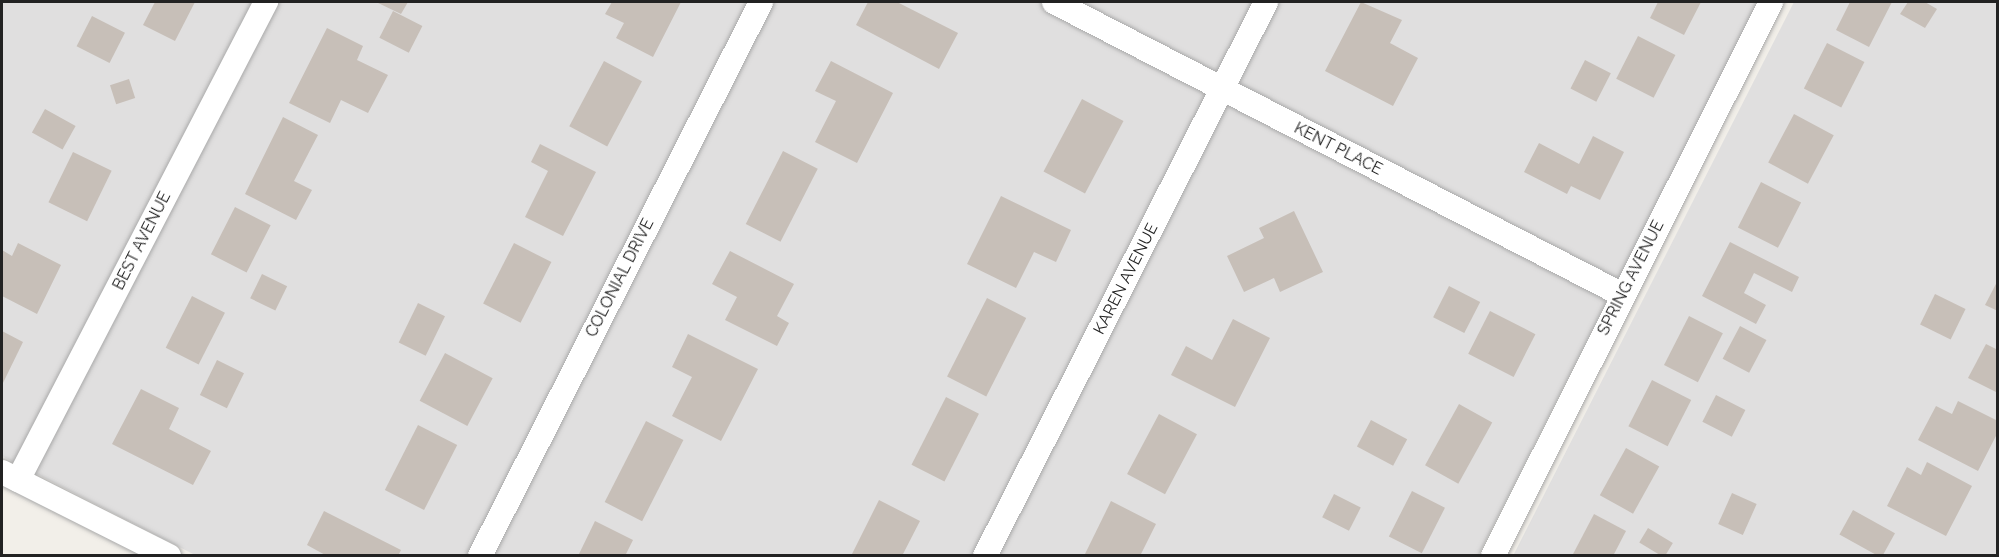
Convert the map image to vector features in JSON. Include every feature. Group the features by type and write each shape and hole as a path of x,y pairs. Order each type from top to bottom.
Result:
{"street":[{"name":"BEST AVENUE","path":"10,476 266,2"},
{"name":"COLONIAL DRIVE","path":"480,555 761,2"},
{"name":"KENT PLACE","path":"1054,2 1623,295"},
{"name":"KAREN AVENUE","path":"985,555 1266,2"},
{"name":"SPRING AVENUE","path":"1493,555 1771,2"},
{"path":"10,476 169,555"}],"shaded area":[{"path":"2,2 1759,2 1478,556 195,555 2,456"},
{"path":"1794,2 1997,2 1997,555 1513,556"}],"building":[{"path":"155,2 195,2 175,41 143,25"},
{"path":"376,2 408,2 401,14"},
{"path":"612,2 681,2 653,57 616,38 624,23 605,14"},
{"path":"868,2 897,2 958,33 939,69 856,25"},
{"path":"1361,2 1402,20 1390,43 1418,58 1393,106 1325,71"},
{"path":"1658,2 1701,2 1684,35 1650,18"},
{"path":"1850,2 1892,2 1869,47 1836,30"},
{"path":"1908,2 1925,2 1937,9 1925,28 1900,14"},
{"path":"393,11 422,26 409,53 379,38"},
{"path":"92,16 125,33 110,63 77,46"},
{"path":"327,28 363,46 357,60 388,75 368,113 341,100 330,123 289,103"},
{"path":"1638,36 1675,55 1654,98 1616,79"},
{"path":"1827,43 1864,62 1841,108 1804,88"},
{"path":"1585,60 1611,73 1596,102 1570,89"},
{"path":"604,61 642,81 607,147 569,126"},
{"path":"831,61 893,93 857,163 815,142 836,101 815,91"},
{"path":"129,79 135,98 116,104 110,85"},
{"path":"1082,99 1123,121 1085,193 1044,171"},
{"path":"45,109 76,126 63,150 32,133"},
{"path":"1794,114 1834,135 1808,184 1768,163"},
{"path":"283,117 318,135 294,181 312,190 296,220 245,194"},
{"path":"1593,136 1624,152 1600,200 1571,186 1567,194 1524,172 1539,143 1579,164"},
{"path":"540,144 596,172 563,236 525,217 548,171 531,162"},
{"path":"783,151 818,169 781,242 746,224"},
{"path":"73,152 112,171 87,221 48,202"},
{"path":"1761,182 1801,202 1778,248 1738,227"},
{"path":"1001,196 1071,230 1056,262 1034,252 1016,288 967,264"},
{"path":"235,207 271,225 247,272 211,254"},
{"path":"1294,211 1323,272 1280,292 1274,278 1244,292 1227,256 1264,238 1259,228"},
{"path":"1730,242 1799,277 1792,292 1754,273 1744,293 1766,305 1756,324 1702,296"},
{"path":"18,243 61,265 37,314 2,296 2,250 12,256"},
{"path":"514,243 551,262 521,323 483,304"},
{"path":"730,251 794,284 777,316 789,323 777,346 725,320 737,297 712,284"},
{"path":"262,274 287,286 275,311 250,298"},
{"path":"1998,280 1998,311 1985,305"},
{"path":"1449,286 1480,302 1464,333 1433,317"},
{"path":"1935,294 1966,309 1951,339 1920,325"},
{"path":"192,296 225,313 199,364 166,348"},
{"path":"987,298 1026,318 986,396 947,376"},
{"path":"418,303 445,316 426,356 399,343"},
{"path":"1490,311 1535,334 1514,377 1468,354"},
{"path":"1689,316 1723,333 1698,382 1664,365"},
{"path":"1233,319 1270,338 1235,407 1171,375 1186,346 1212,360"},
{"path":"1740,326 1766,340 1749,373 1723,359"},
{"path":"2,331 23,342 2,385"},
{"path":"688,334 758,369 721,441 672,416 692,377 672,367"},
{"path":"1986,344 1998,350 1998,393 1968,378"},
{"path":"445,353 493,378 467,426 420,401"},
{"path":"217,360 244,373 227,408 200,395"},
{"path":"1652,380 1691,400 1668,446 1628,426"},
{"path":"141,389 179,408 169,429 211,451 193,485 112,444"},
{"path":"1716,395 1745,410 1732,437 1702,422"},
{"path":"946,397 979,414 944,482 911,465"},
{"path":"1958,401 1998,421 1998,432 1978,471 1918,440 1936,406 1952,414"},
{"path":"1459,404 1492,422 1458,484 1425,465"},
{"path":"1159,414 1197,434 1165,494 1127,474"},
{"path":"1371,420 1407,439 1393,466 1357,446"},
{"path":"646,421 683,440 642,521 605,502"},
{"path":"418,425 457,445 424,510 385,490"},
{"path":"1626,448 1659,466 1633,514 1600,495"},
{"path":"1927,462 1972,486 1946,536 1887,506 1907,467 1921,475"},
{"path":"1412,491 1445,508 1422,553 1389,536"},
{"path":"1732,493 1757,504 1743,535 1718,524"},
{"path":"1334,494 1361,508 1349,531 1322,517"},
{"path":"879,500 920,521 902,556 851,556"},
{"path":"1111,501 1156,524 1140,556 1084,556"},
{"path":"1853,510 1895,533 1882,556 1878,556 1839,534"},
{"path":"324,511 401,550 398,556 327,556 307,545"},
{"path":"1594,514 1626,531 1613,556 1572,556"},
{"path":"595,521 633,540 625,556 578,556"},
{"path":"1648,528 1673,543 1665,556 1662,556 1639,543"}]}
